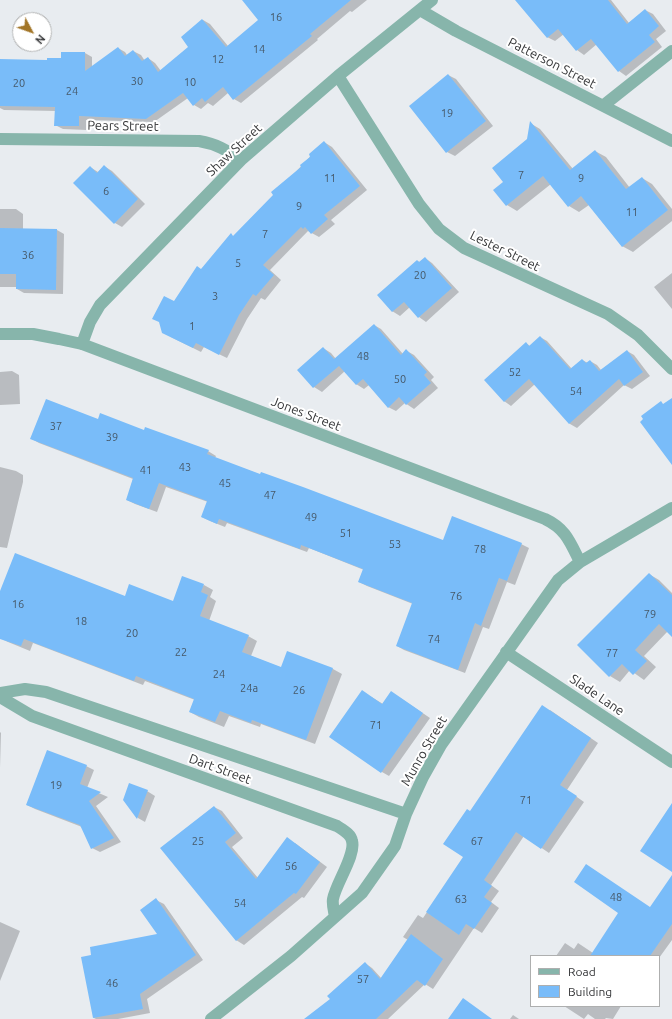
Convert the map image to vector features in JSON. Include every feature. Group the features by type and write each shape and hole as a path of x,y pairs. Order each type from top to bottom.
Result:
{"street":[{"name":"Shaw Street","path":"82,344 90,322 100,305 241,160 338,76 432,0"},
{"name":"Patterson Street","path":"420,10 456,31 672,140"},
{"path":"604,106 672,51"},
{"name":"Lester Street","path":"338,76 419,204 439,229 464,248 608,314 638,335 672,369"},
{"name":"Pears Street","path":"0,139 199,141 211,143 224,148 241,160"},
{"name":"Jones Street","path":"0,334 33,334 59,338 82,344 545,518 562,529 580,562"},
{"name":"Munro Street","path":"211,1019 291,956 362,893 395,846 406,814 441,745 558,580 580,562 672,508"},
{"name":"Slade Lane","path":"506,652 672,762"},
{"name":"Dart Street","path":"0,693 25,689 46,692 406,814"},
{"name":"Dart Street","path":"0,697 32,716 337,826 345,831 352,839 353,849 333,901 335,917"}],"building":[{"path":"242,0 351,0 310,34 312,36 233,100 223,87 205,102 202,98 193,106 183,93 146,119 79,116 79,126 54,126 55,107 0,106 0,59 47,60 47,58 61,58 61,52 85,52 85,71 118,47 125,56 133,50 142,61 148,57 158,72 188,47 181,37 202,19 226,47 258,20"},
{"path":"515,0 608,0 627,24 645,9 659,26 649,35 655,42 618,72 591,39 576,51 558,29 547,38"},
{"path":"448,74 486,121 446,153 409,106"},
{"path":"530,121 570,170 595,150 626,189 642,177 668,210 622,247 581,196 568,207 543,176 506,206 493,190 503,182 492,168 527,139"},
{"path":"324,141 360,186 324,215 328,219 311,234 305,227 303,229 301,227 263,265 274,275 256,296 253,294 239,315 219,355 196,343 193,348 162,333 159,322 152,319 164,296 174,301 197,266 201,269 231,233 233,236 273,195 271,192 301,167 300,165 310,157 309,154"},
{"path":"104,165 138,199 114,224 73,183 90,166 97,173"},
{"path":"0,228 57,229 56,290 16,289 16,274 0,274"},
{"path":"425,257 452,288 418,318 404,302 392,312 377,295 417,260 419,262"},
{"path":"374,324 401,355 406,349 427,372 424,375 431,383 406,405 399,397 388,408 363,379 356,385 339,366 313,388 297,370 323,347 334,359"},
{"path":"540,336 570,369 582,359 586,363 590,360 599,371 627,350 643,372 624,386 619,379 569,424 529,379 504,402 484,380 526,342 529,346"},
{"path":"672,398 672,465 640,422 643,419 641,416 661,401 663,404"},
{"path":"46,399 98,419 100,413 144,430 145,427 209,450 207,454 260,474 261,472 303,487 443,540 452,516 522,543 507,581 499,578 481,626 475,623 458,670 396,646 412,603 358,582 363,569 301,545 300,549 219,519 217,524 201,517 207,501 159,483 149,509 126,500 133,478 30,439"},
{"path":"15,553 125,596 129,584 173,601 182,576 204,584 201,592 208,595 200,616 249,635 242,652 281,667 287,651 333,668 306,740 252,720 251,723 220,711 215,722 189,712 194,699 136,676 134,681 24,639 21,646 0,639 0,591"},
{"path":"649,573 672,595 672,637 659,624 635,650 647,661 633,675 622,664 609,677 577,645"},
{"path":"362,690 382,704 391,691 423,713 381,773 329,737"},
{"path":"542,705 591,738 560,785 577,796 541,849 516,832 484,880 492,886 484,897 492,903 474,929 466,924 459,935 426,912 463,857 443,844 467,809 470,811"},
{"path":"47,750 87,765 80,784 101,792 89,801 114,838 91,849 80,825 26,805"},
{"path":"129,783 148,790 137,819 123,800"},
{"path":"672,803 672,872 640,851"},
{"path":"214,806 236,833 225,842 256,879 287,837 320,862 296,894 294,893 236,941 160,848"},
{"path":"586,864 650,907 672,875 672,924 651,955 591,955 618,913 574,882"},
{"path":"156,898 196,955 140,994 143,1009 93,1018 81,957 91,955 90,947 157,934 140,910"},
{"path":"411,934 443,959 425,986 417,980 376,1019 304,1019 330,999 327,996 365,962 380,979"},
{"path":"463,998 492,1019 448,1019"}]}
